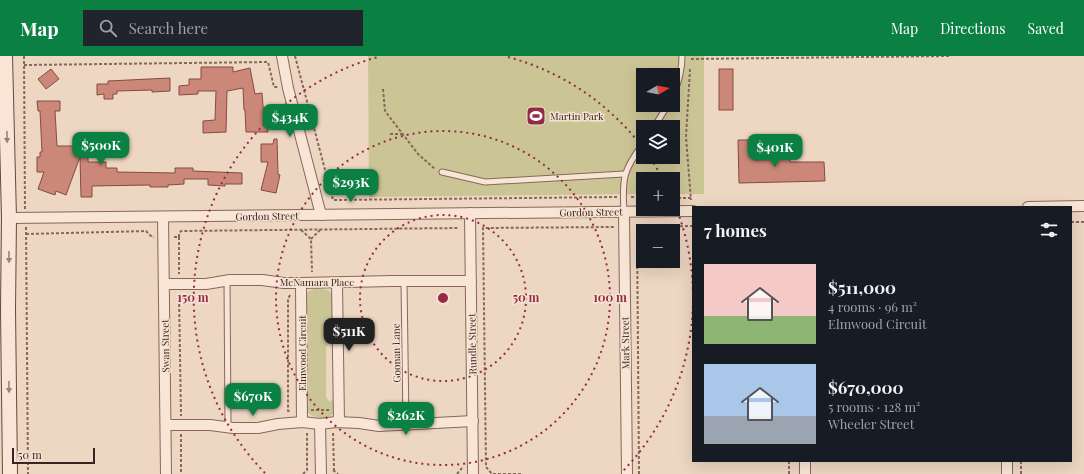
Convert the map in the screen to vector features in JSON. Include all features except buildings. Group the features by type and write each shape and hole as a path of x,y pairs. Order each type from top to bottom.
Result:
{"main road":[{"path":"6,56 4,310 10,474"}],"street":[{"path":"282,56 288,88 322,215"},
{"path":"1072,206 1084,206"},
{"name":"Gordon Street","path":"5,218 692,211"},
{"name":"Mark Street","path":"624,212 627,474"},
{"name":"Rundle Street","path":"470,213 474,474"},
{"name":"Swan Street","path":"163,217 166,474"},
{"name":"McNamara Place","path":"164,284 206,284 227,280 262,280 298,283 471,281"},
{"name":"Elmwood Circuit","path":"298,283 302,411 304,422"},
{"path":"336,422 339,410 337,283"},
{"path":"166,425 210,425 258,428 278,424 304,422 320,424 336,422 359,423 375,426 473,421"},
{"path":"320,424 321,474"},
{"path":"805,462 805,474"},
{"path":"1007,462 1007,474"}],"lane":[{"path":"680,76 682,69 682,56"},
{"path":"624,212 624,174 632,157 636,152"},
{"path":"442,172 485,182 624,174"},
{"path":"227,280 228,427"},
{"name":"Goonan Lane","path":"404,281 406,425"}],"path":[{"path":"24,56 28,474"},
{"path":"295,56 333,200 636,197"},
{"path":"691,56 691,59 951,56"},
{"path":"24,65 268,62 274,87 288,88"},
{"path":"690,67 686,137 692,211"},
{"path":"383,89 385,111 418,154 433,168 442,172"},
{"path":"390,134 402,134"},
{"path":"680,198 691,198"},
{"path":"1072,222 1084,222"},
{"path":"680,226 692,226"},
{"path":"181,474 179,234 181,231 636,227"},
{"path":"483,228 486,467 492,474 521,474"},
{"path":"301,230 311,239"},
{"path":"312,283 311,239 320,230"},
{"path":"26,234 146,231 152,237 179,237"},
{"path":"637,268 639,474"},
{"path":"298,283 288,299 288,411 339,410"},
{"path":"303,474 307,470 304,422"},
{"path":"334,470 336,422"},
{"path":"789,462 789,474"},
{"path":"1021,462 1021,474"},
{"path":"457,474 463,467"}],"shaded area":[{"name":"Martin Park","path":"368,56 704,56 704,194 680,194 680,172 636,172 636,194 369,197"},
{"path":"317,288 328,290 333,295 335,337 326,346 326,397 330,402 335,396 335,406 332,415 324,418 311,415 306,408 305,296 309,291"}],"place":[{"name":"Martin Park","path":"536,116"}]}
